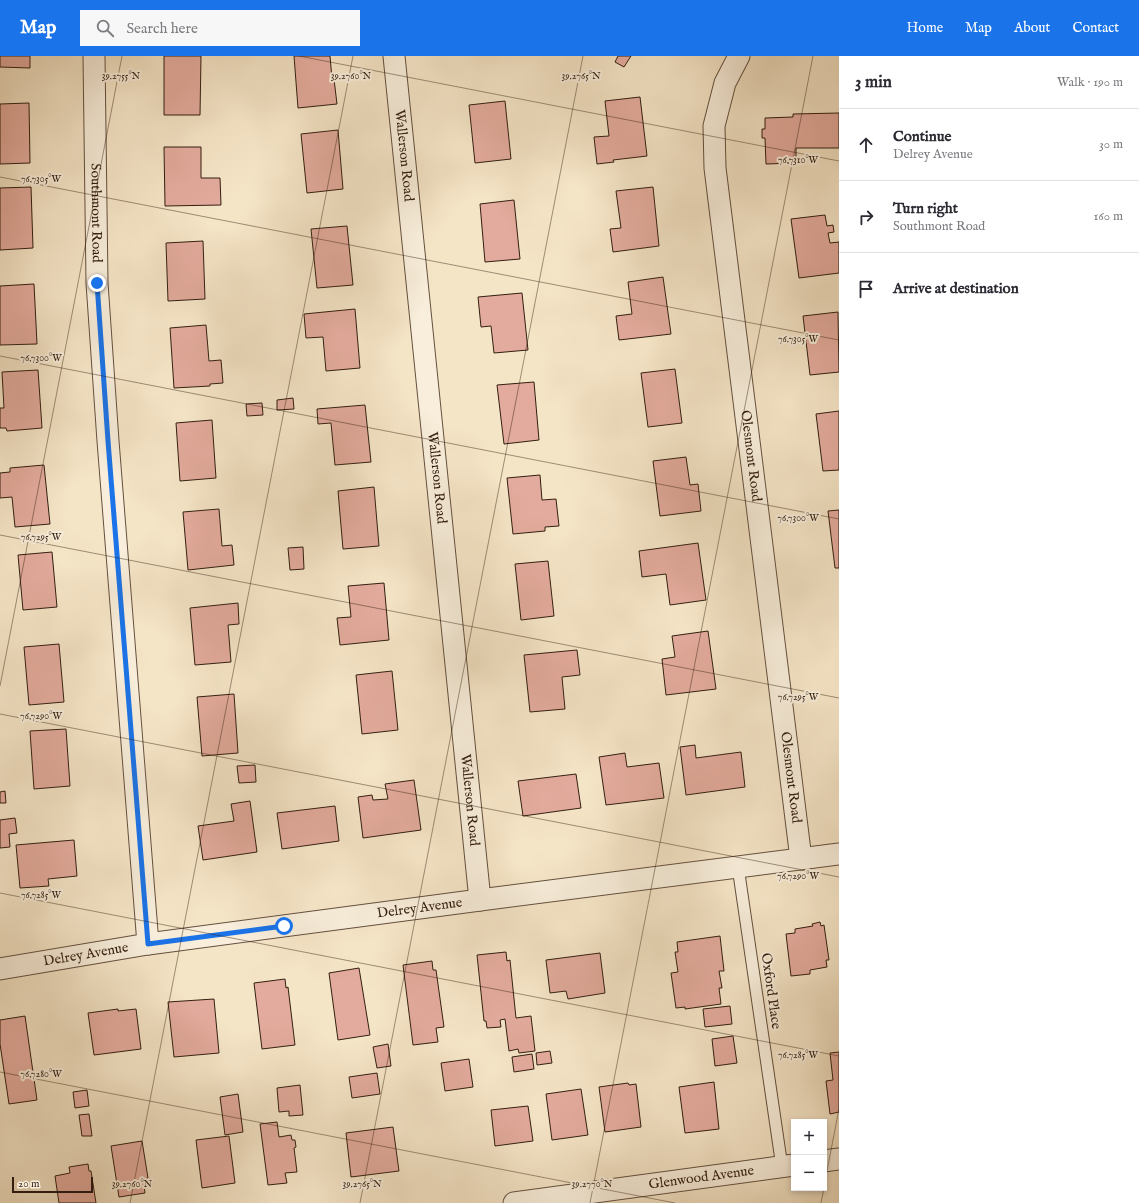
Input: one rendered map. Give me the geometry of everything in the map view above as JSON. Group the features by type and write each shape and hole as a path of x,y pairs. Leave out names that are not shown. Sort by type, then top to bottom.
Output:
{"street":[{"name":"Southmont Road","path":"94,56 97,283 108,449 148,944"},
{"name":"Wallerson Road","path":"394,56 480,900"},
{"name":"Olesmont Road","path":"739,56 725,83 714,126 715,168 800,859"},
{"name":"Delrey Avenue","path":"0,969 148,944 839,854"},
{"path":"827,1161 839,1159"},
{"name":"Glenwood Avenue","path":"514,1203 788,1166"}],"lane":[{"name":"Oxford Place","path":"738,867 788,1166"}],"building":[{"path":"0,56 30,56 30,68 0,67"},
{"path":"164,56 201,56 200,115 164,115"},
{"path":"294,56 330,56 332,79 334,79 337,104 298,108"},
{"path":"618,56 631,56 624,67 615,62"},
{"path":"640,97 647,156 613,160 614,162 597,164 594,137 609,136 605,101"},
{"path":"505,101 511,159 475,163 469,105"},
{"path":"29,103 30,163 0,164 0,104"},
{"path":"839,113 839,148 796,148 796,163 766,164 765,138 762,138 762,129 765,129 765,118 793,117 793,114"},
{"path":"338,130 343,189 307,193 301,134"},
{"path":"164,147 201,147 201,178 220,178 221,205 165,206"},
{"path":"31,187 33,248 0,250 0,188"},
{"path":"653,187 659,246 613,252 610,229 621,228 616,191"},
{"path":"514,200 520,259 485,262 480,204"},
{"path":"825,215 827,226 833,225 834,232 828,233 830,243 839,242 839,273 799,278 791,219"},
{"path":"347,226 353,285 317,288 311,229"},
{"path":"203,241 205,299 168,301 166,243"},
{"path":"663,277 671,334 619,340 616,316 632,314 628,282"},
{"path":"34,284 37,344 0,345 0,286"},
{"path":"522,293 528,350 494,353 491,326 481,327 478,297"},
{"path":"355,309 360,368 326,371 323,337 306,338 304,314"},
{"path":"838,312 839,372 810,375 803,316"},
{"path":"206,325 209,361 221,360 223,383 210,384 210,386 174,388 170,328"},
{"path":"675,369 682,423 648,427 641,373"},
{"path":"38,370 42,428 7,431 6,428 0,428 0,408 4,408 2,372"},
{"path":"534,382 539,440 504,444 497,385"},
{"path":"293,398 294,409 277,410 277,400"},
{"path":"262,403 263,415 247,416 246,404"},
{"path":"365,405 371,462 335,465 331,423 318,424 317,409"},
{"path":"839,411 839,470 823,471 816,414"},
{"path":"212,420 216,478 180,481 176,423"},
{"path":"686,457 690,485 698,484 701,511 660,516 653,461"},
{"path":"44,465 50,524 15,527 12,497 0,498 0,473 10,472 10,468"},
{"path":"540,475 542,500 556,499 559,526 545,527 545,531 513,534 507,478"},
{"path":"374,487 379,546 343,549 338,491"},
{"path":"219,509 222,546 232,545 234,565 188,570 183,512"},
{"path":"839,510 839,568 835,568 828,511"},
{"path":"698,543 706,600 670,605 666,574 642,577 639,551"},
{"path":"303,547 304,569 290,570 288,548"},
{"path":"52,552 57,607 23,610 18,555"},
{"path":"548,561 554,616 521,620 515,564"},
{"path":"384,583 389,640 340,645 337,618 351,617 348,586"},
{"path":"238,603 239,624 228,625 231,662 195,665 190,608"},
{"path":"708,631 716,689 666,695 662,659 675,657 672,636"},
{"path":"59,644 64,702 29,705 24,647"},
{"path":"577,650 580,675 562,677 565,709 530,712 524,655"},
{"path":"392,671 398,730 362,734 356,675"},
{"path":"234,694 238,753 202,756 197,697"},
{"path":"66,729 70,786 34,789 30,731"},
{"path":"695,745 696,758 741,752 745,787 686,795 680,747"},
{"path":"625,753 627,767 659,763 664,798 606,805 599,757"},
{"path":"255,765 256,782 239,783 237,766"},
{"path":"576,774 581,808 523,816 518,781"},
{"path":"414,780 421,830 363,838 358,797 372,795 373,800 388,799 385,784"},
{"path":"5,791 6,803 0,803 0,792"},
{"path":"250,801 257,852 203,860 198,826 234,821 231,804"},
{"path":"335,806 339,841 282,849 277,813"},
{"path":"15,818 17,833 9,834 10,847 0,848 0,820"},
{"path":"74,840 77,876 48,879 49,886 20,888 16,845"},
{"path":"820,922 821,926 824,925 829,960 826,960 827,967 810,970 810,974 791,976 786,934 795,933 795,929 813,926 812,924"},
{"path":"720,936 724,971 719,971 722,988 719,988 721,1004 685,1009 685,1007 676,1008 671,973 678,972 675,952 678,952 677,942"},
{"path":"506,952 507,961 510,960 516,1018 531,1016 535,1051 519,1053 518,1049 509,1051 505,1019 500,1020 501,1027 487,1028 486,1021 484,1021 477,955"},
{"path":"600,953 605,993 568,999 566,991 550,993 546,960"},
{"path":"432,961 433,970 436,970 444,1027 436,1028 438,1042 413,1045 403,965"},
{"path":"359,968 370,1035 338,1040 329,973"},
{"path":"285,979 286,988 288,987 295,1045 262,1049 254,983"},
{"path":"214,999 219,1053 174,1057 168,1002"},
{"path":"730,1006 732,1024 705,1027 703,1009"},
{"path":"118,1009 118,1011 136,1009 141,1049 94,1055 88,1013"},
{"path":"25,1016 37,1100 9,1104 0,1044 0,1020"},
{"path":"733,1036 737,1063 715,1066 712,1039"},
{"path":"388,1044 391,1066 377,1068 373,1047"},
{"path":"550,1051 552,1063 537,1065 536,1053"},
{"path":"839,1052 839,1112 830,1114 826,1081 833,1080 830,1053"},
{"path":"532,1054 534,1069 514,1072 512,1057"},
{"path":"469,1059 473,1087 445,1091 441,1063"},
{"path":"377,1073 380,1094 352,1098 349,1077"},
{"path":"714,1082 719,1129 685,1133 679,1087"},
{"path":"628,1083 629,1085 636,1084 641,1127 605,1132 599,1087"},
{"path":"300,1085 303,1115 289,1116 289,1111 279,1112 277,1088"},
{"path":"581,1089 588,1135 552,1140 546,1094"},
{"path":"87,1090 89,1106 75,1108 73,1092"},
{"path":"238,1094 243,1132 225,1135 220,1097"},
{"path":"528,1106 533,1141 495,1146 491,1110"},
{"path":"89,1114 92,1136 82,1136 79,1115"},
{"path":"277,1122 279,1137 291,1135 292,1140 295,1140 296,1147 294,1148 297,1172 285,1173 287,1183 268,1185 260,1124"},
{"path":"393,1127 399,1171 351,1177 346,1133"},
{"path":"229,1136 235,1183 202,1188 196,1140"},
{"path":"142,1141 148,1178 143,1179 145,1193 119,1197 111,1146"},
{"path":"88,1164 89,1171 91,1171 96,1203 59,1203 55,1176 70,1173 69,1167"}],"route":[{"path":"97,283 148,944 284,926"}]}
